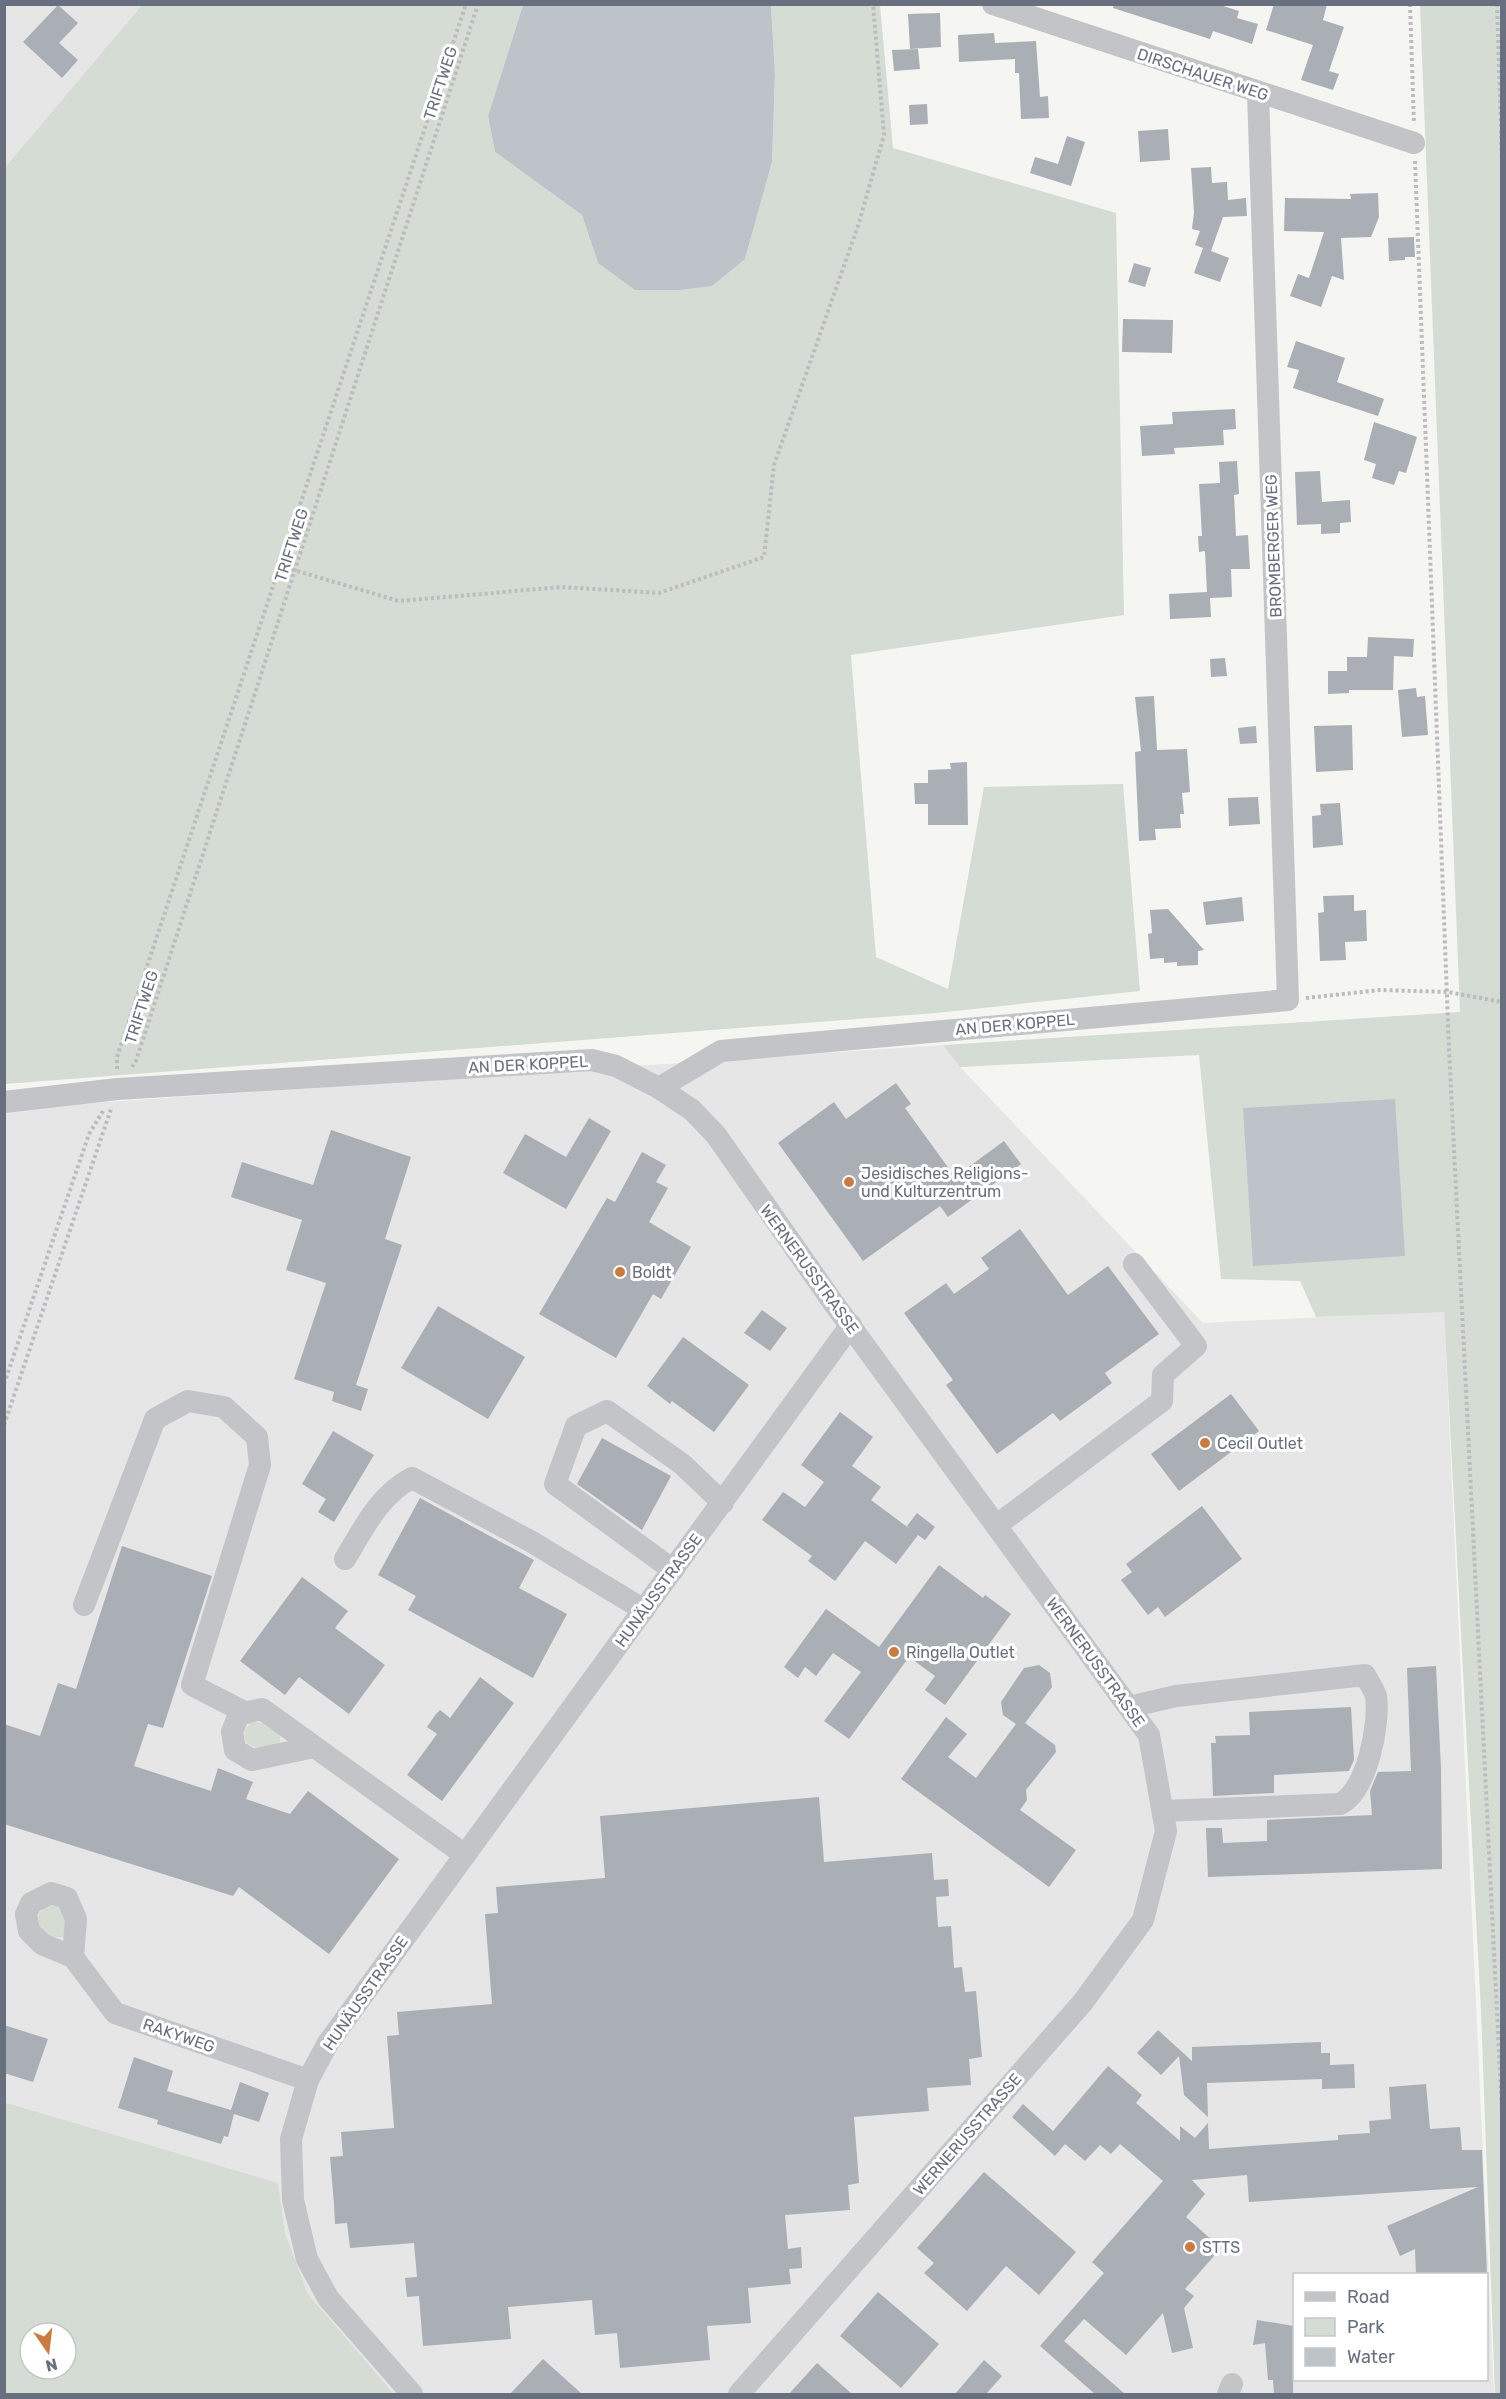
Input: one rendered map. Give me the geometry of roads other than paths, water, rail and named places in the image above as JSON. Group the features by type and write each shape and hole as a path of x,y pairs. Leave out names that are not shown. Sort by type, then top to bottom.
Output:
{"street":[{"name":"DIRSCHAUER WEG","path":"993,4 1414,143"},
{"name":"BROMBERGER WEG","path":"1258,93 1288,1000"},
{"name":"AN DER KOPPEL","path":"4,1102 118,1089 592,1060 616,1066 659,1088 722,1051 1288,1000"},
{"name":"WERNERUSSTRASSE","path":"659,1088 692,1110 716,1135 1149,1735 1166,1831 1143,1920 1083,2002 739,2394"},
{"path":"997,1525 1162,1401 1163,1375 1196,1346 1134,1264"},
{"name":"HUNÄUSSTRASSE","path":"412,2394 328,2298 307,2259 293,2200 291,2139 308,2080 328,2043 851,1325"},
{"path":"84,1605 155,1419 188,1401 224,1407 257,1437 260,1465 192,1685 246,1713"},
{"path":"673,1570 555,1484 576,1426 607,1411 682,1464 723,1503"},
{"path":"345,1559 378,1505 398,1485 412,1478 522,1536 644,1610"},
{"path":"1129,1707 1187,1694 1365,1675 1376,1695 1373,1743 1362,1779 1349,1800 1340,1804 1163,1811"},
{"path":"314,1747 252,1760 235,1750 232,1732 239,1714 262,1709 465,1855"},
{"name":"RAKYWEG","path":"73,1957 116,2013 308,2080"}],"water":[{"path":"523,5 771,5 775,75 772,162 745,259 712,286 679,290 635,290 598,263 582,215 495,152 488,116"},
{"path":"1395,1099 1405,1256 1253,1266 1243,1108"}],"place":[{"name":"Jesidisches Religions- und Kulturzentrum","path":"849,1182"},
{"name":"Boldt","path":"620,1272"},
{"name":"Cecil Outlet","path":"1205,1443"},
{"name":"Ringella Outlet","path":"894,1652"},
{"name":"STTS","path":"1190,2247"}]}
